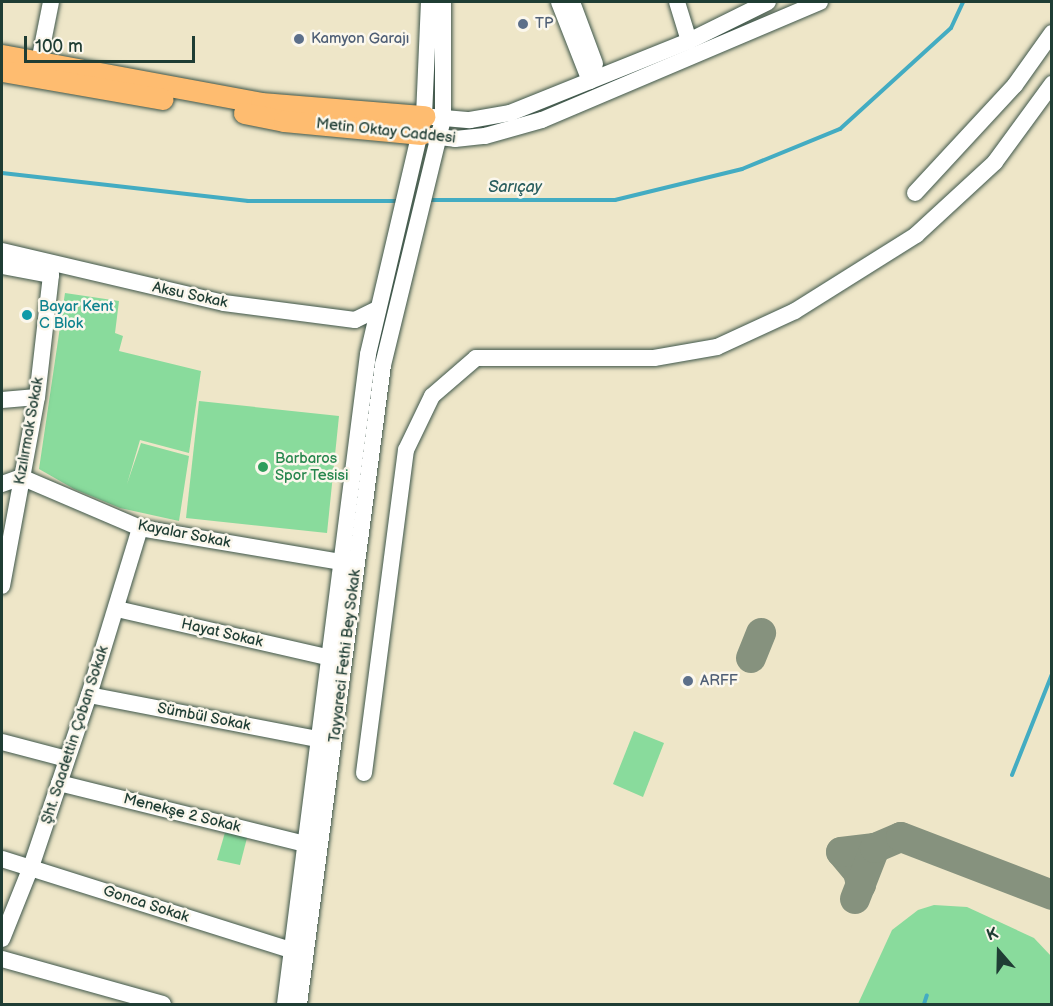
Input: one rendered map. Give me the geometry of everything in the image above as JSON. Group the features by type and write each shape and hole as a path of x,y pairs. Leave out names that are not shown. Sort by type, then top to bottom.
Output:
{"main road":[{"name":"Metin Oktay Caddesi","path":"2,55 431,132"},
{"name":"Metin Oktay Caddesi","path":"2,71 284,121 431,132"}],"street":[{"path":"39,62 51,2"},
{"path":"429,2 431,132"},
{"path":"386,308 431,132 443,2"},
{"path":"559,2 596,80"},
{"path":"572,2 596,80"},
{"path":"677,2 689,40"},
{"name":"Metin Oktay Caddesi","path":"431,132 470,120 510,113 596,80 689,40 768,2"},
{"name":"Metin Oktay Caddesi","path":"431,132 485,136 542,120 820,2"},
{"path":"915,194 1015,85 1052,33"},
{"path":"364,772 406,450 432,396 476,358 654,358 717,347 795,311 916,235 995,162 1052,84"},
{"name":"Aksu Sokak","path":"2,251 224,303 355,320 386,308"},
{"name":"Kızılırmak Sokak","path":"2,266 51,275 37,397 2,586"},
{"name":"Tayyareci Fethi Bey Sokak","path":"299,1005 313,846 318,739 327,657 368,354 386,308"},
{"name":"Tayyareci Fethi Bey Sokak","path":"285,1005 291,950 313,846 363,510 386,308"},
{"path":"2,400 37,397"},
{"path":"2,484 21,477"},
{"name":"Kayalar Sokak","path":"21,477 140,528 340,562"},
{"name":"Şht. Saadettin Çoban Sokak","path":"2,939 31,867 89,695 140,528"},
{"name":"Hayat Sokak","path":"117,609 327,657"},
{"name":"Sümbül Sokak","path":"89,695 318,739"},
{"path":"2,742 67,759"},
{"name":"Menekşe 2 Sokak","path":"59,783 313,846"},
{"name":"Gonca Sokak","path":"2,858 291,950"},
{"path":"2,959 104,997 163,1005"}],"green space":[{"path":"65,293 119,301 115,333 123,336 119,351 201,371 189,453 140,440 127,484 141,443 189,456 179,521 120,508 74,489 39,469"},
{"name":"Barbaros Spor Tesisi","path":"199,401 339,416 327,533 186,518"},
{"path":"634,731 664,743 643,797 613,784"},
{"path":"226,829 248,834 240,865 217,860"},
{"path":"934,905 967,907 1034,938 1051,956 1051,1004 858,1004 892,930 918,910"}],"waterway":[{"name":"Sarıçay","path":"429,200 615,200 742,169 840,129 951,28 963,2"},
{"name":"Sarıçay","path":"2,173 248,201 400,201"},
{"path":"1012,775 1052,674"},
{"path":"924,1004 927,995"}],"taxiway":[{"path":"751,658 761,633"},
{"path":"855,899 875,848 901,837 1052,895"},
{"path":"861,885 858,872 841,852 875,848"}],"place":[{"name":"TP","path":"523,24"},
{"name":"Kamyon Garajı","path":"299,39"},
{"name":"Bayar Kent C Blok","path":"27,315"},
{"name":"Barbaros Spor Tesisi","path":"263,467"},
{"name":"ARFF","path":"688,681"}]}
